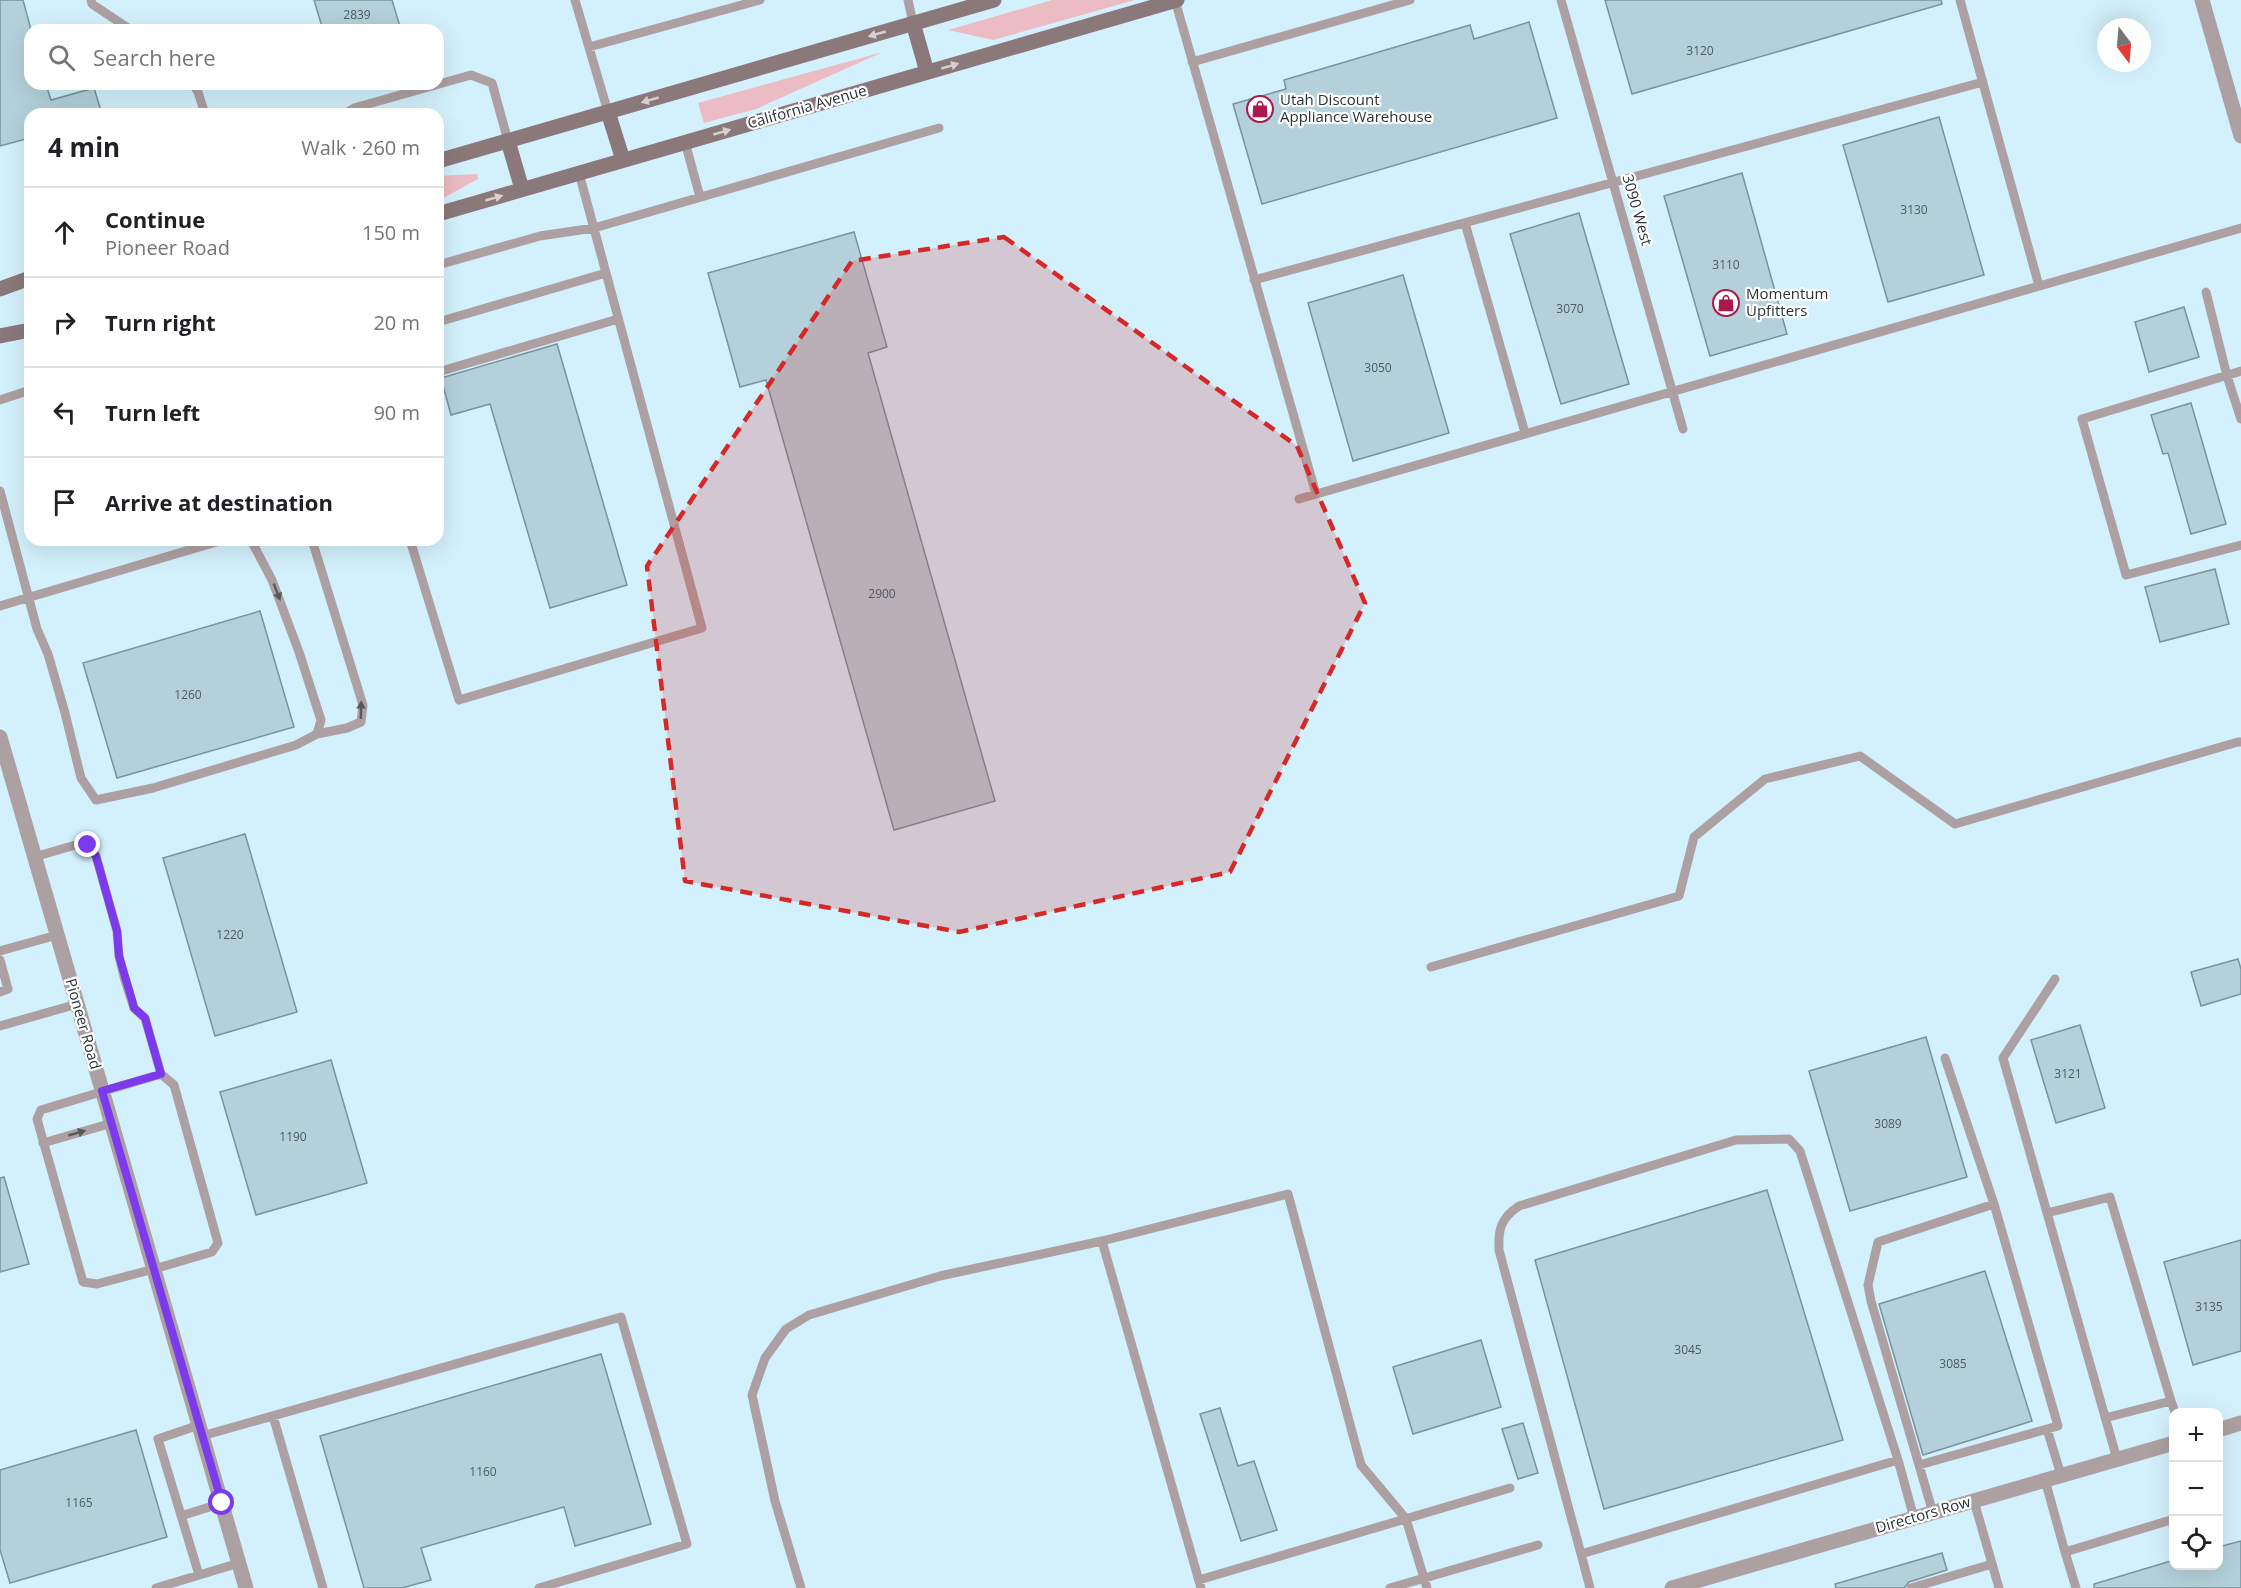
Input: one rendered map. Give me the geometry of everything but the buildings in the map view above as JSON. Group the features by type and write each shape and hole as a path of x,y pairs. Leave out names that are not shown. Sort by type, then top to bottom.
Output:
{"main road":[{"path":"444,159 994,0"},
{"name":"California Avenue","path":"444,212 1176,0"},
{"path":"913,23 927,72"},
{"path":"608,112 623,160"},
{"path":"508,141 522,189"},
{"path":"0,289 24,280"},
{"path":"0,336 24,331"}],"street":[{"path":"2202,0 2241,136"},
{"name":"Pioneer Road","path":"0,737 246,1588"},
{"path":"2223,1428 2241,1423"},
{"name":"Directors Row","path":"1672,1588 1717,1582 1914,1518 2169,1444"}],"lane":[{"path":"91,0 92,4 122,24"},
{"path":"575,0 608,112"},
{"path":"589,47 760,0"},
{"path":"908,0 913,23"},
{"path":"1176,0 1316,494"},
{"path":"1192,62 1410,0"},
{"name":"3090 West","path":"1561,0 1683,429"},
{"path":"1960,0 2039,286"},
{"path":"444,83 471,75 492,83 508,141"},
{"path":"1254,280 1983,82"},
{"path":"197,90 203,108"},
{"path":"354,108 418,90"},
{"path":"444,263 540,236 594,228 939,128"},
{"path":"685,142 700,197"},
{"path":"412,546 459,700 702,628 579,173"},
{"path":"1465,223 1525,433"},
{"path":"1299,499 2241,228"},
{"path":"444,320 606,273"},
{"path":"2205,292 2241,419"},
{"path":"444,370 618,319"},
{"path":"2241,371 2082,419 2126,575 2241,545"},
{"path":"0,400 24,392"},
{"path":"0,491 37,629 48,654 65,712 81,778 96,800 153,788 296,745 317,734 347,728 361,722 363,705 314,546"},
{"path":"0,606 203,546"},
{"path":"254,546 272,580 299,652 321,720 317,734"},
{"path":"1431,967 1678,896 1694,837 1765,779 1860,756 1955,824 2241,742"},
{"path":"34,857 79,844 88,845 96,856 117,931 124,977 134,1008 145,1018 161,1074 174,1084 218,1243 212,1252 154,1269 97,1284 83,1282 37,1119 41,1110 161,1074"},
{"path":"0,951 57,935"},
{"path":"0,960 8,989 0,992"},
{"path":"2055,979 2003,1058 2117,1459"},
{"path":"0,1026 77,1004"},
{"path":"1919,1465 2058,1426 1994,1204 1945,1058"},
{"path":"44,1143 111,1123"},
{"path":"1590,1588 1499,1250 1498,1234 1501,1223 1510,1212 1519,1206 1736,1140 1789,1139 1800,1151 1898,1460 1914,1518"},
{"path":"801,1588 775,1501 752,1395 765,1358 786,1329 809,1315 940,1276 1102,1240 1288,1194 1361,1465 1406,1519 1426,1588"},
{"path":"2047,1213 2110,1197 2173,1408"},
{"path":"1933,1513 1868,1285 1878,1242 1994,1204"},
{"path":"1102,1240 1200,1584 1510,1488"},
{"path":"199,1575 158,1439 273,1416 621,1317 687,1544 539,1588"},
{"path":"2105,1418 2170,1401"},
{"path":"273,1416 323,1588"},
{"path":"2047,1429 2061,1475"},
{"path":"1581,1554 1898,1460"},
{"path":"2045,1480 2076,1588"},
{"path":"1974,1501 1999,1588"},
{"path":"181,1516 222,1503"},
{"path":"2065,1552 2169,1521"},
{"path":"1390,1588 1538,1545"},
{"path":"156,1588 239,1563"},
{"path":"1911,1588 1992,1564"}],"highlighted area":[{"path":"1004,237 1297,446 1365,603 1230,872 959,932 685,881 647,566 852,261"}],"shaded area":[{"path":"0,0 2241,0 2241,1588 0,1588"},
{"path":"1052,0 1135,0 993,40 948,30"},
{"path":"883,52 756,109 704,123 698,103"},
{"path":"477,174 478,179 444,198 444,176"}],"place":[{"name":"Utah Discount Appliance Warehouse","path":"1260,109"},
{"name":"Momentum Upfitters","path":"1726,303"}],"route":[{"path":"88,845 96,856 117,931 119,956 134,1008 145,1018 161,1074 102,1091 222,1503"}]}
